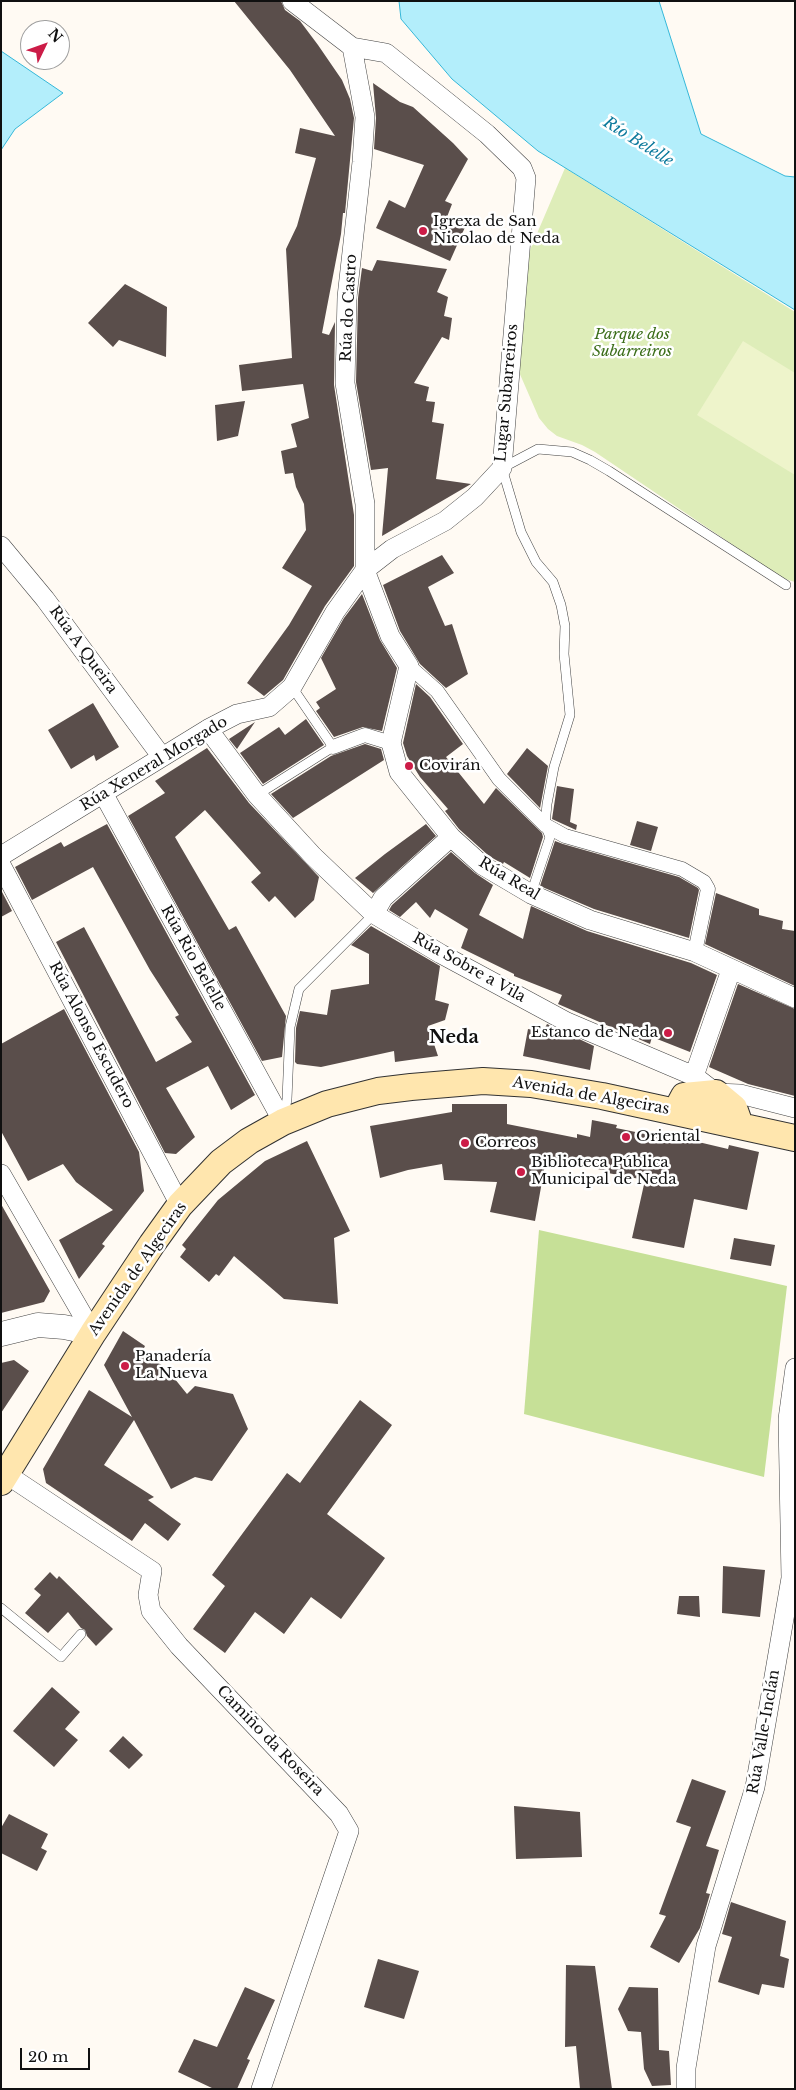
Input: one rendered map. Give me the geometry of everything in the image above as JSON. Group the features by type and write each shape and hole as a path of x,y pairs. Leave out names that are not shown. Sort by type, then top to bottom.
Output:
{"main road":[{"name":"Avenida de Algeciras","path":"4,1478 93,1333 180,1205 221,1162 249,1141 283,1122 327,1104 378,1091 411,1086 483,1081 531,1084 676,1111 795,1138"},
{"path":"709,1118 716,1093"},
{"path":"676,1111 684,1096 716,1093 734,1108 740,1125"}],"street":[{"path":"292,1 352,47"},
{"name":"Lugar Subarreiros","path":"352,47 386,53 487,134 522,168 526,178 502,468 475,497 444,521 392,549 365,570"},
{"name":"Rúa do Castro","path":"352,47 365,117 347,297 345,382 365,504 365,570"},
{"name":"Rúa A Queira","path":"1,546 45,599 162,757"},
{"path":"365,570 390,636 409,666 437,691 499,779 545,825 565,836 682,869 704,882 708,889 695,952"},
{"name":"Rúa Xeneral Morgado","path":"1,856 208,729 237,714 269,707 292,687 335,612 365,570"},
{"name":"Rúa Real","path":"409,666 391,743 399,772 451,837 482,866 531,894 590,920 695,952 795,998"},
{"name":"Rúa Sobre a Vila","path":"208,729 257,795 313,856 374,914 441,954 567,1022 694,1076 716,1093"},
{"path":"333,747 365,735 391,743"},
{"name":"Rúa Rio Belelle","path":"103,793 283,1122"},
{"path":"374,914 383,898 451,837"},
{"name":"Rúa Alonso Escudero","path":"1,865 180,1205"},
{"path":"694,1076 731,970"},
{"path":"716,1093 740,1094 795,1108"},
{"path":"1,1174 93,1333"},
{"path":"1,1334 38,1325 64,1327 93,1333"},
{"name":"Rúa Valle-Inclán","path":"686,2089 686,2068 706,1946 755,1787 791,1578 788,1419 795,1368"},
{"name":"Camiño da Roseira","path":"4,1478 152,1571 148,1595 151,1611 179,1646 339,1814 349,1831 261,2089"}],"lane":[{"path":"531,894 550,837 545,825 554,767 570,715 564,654 565,626 554,582 536,562 521,532 502,468 538,450 572,452 609,471 786,585"},
{"path":"257,795 333,747 292,687"},
{"path":"283,1122 287,1098 290,1028 299,989 374,914"},
{"path":"1,1608 61,1658 81,1634"}],"green space":[{"name":"Parque dos Subarreiros","path":"565,168 795,312 795,582 782,578 595,452 557,436 539,418 519,372 523,279 530,250"},
{"path":"743,341 795,373 795,475 697,415"},
{"path":"539,1230 787,1286 764,1477 524,1414"}],"water":[{"name":"Río Belelle","path":"399,1 659,1 701,134 785,176 795,177 795,310 538,151 452,79 401,19"},
{"path":"1,51 20,64 20,70 29,70 63,93 15,129 1,150"}],"building":[{"path":"234,1 281,1 285,10 300,21 342,80 350,99 354,118 345,213 343,213 341,234 322,333 329,335 335,322 334,385 354,515 354,566 325,606 283,680 264,696 247,683 289,625 312,586 282,568 306,530 304,504 296,487 293,473 285,474 281,451 297,447 291,424 309,418 303,384 242,391 239,365 292,358 286,249 297,226 316,158 295,153 300,128 335,136 290,70"},
{"path":"373,83 400,102 413,107 468,159 445,201 452,204 447,217 466,225 450,261 376,228 389,200 405,208 424,165 374,149 376,118"},
{"path":"377,260 447,269 437,292 448,297 444,316 452,318 449,340 442,337 414,383 429,387 426,401 435,402 432,422 444,424 436,479 471,484 382,536 388,468 371,470 356,382 358,298 362,268 372,271"},
{"path":"125,284 167,307 166,357 119,340 113,347 88,323"},
{"path":"245,401 238,436 217,441 215,405"},
{"path":"442,555 454,573 428,587 445,626 452,624 468,674 446,688 420,664 400,631 383,585"},
{"path":"362,594 380,640 397,668 382,731 363,727 334,737 316,711 320,708 316,702 336,689 321,658 344,618"},
{"path":"416,684 430,697 463,744 446,757 484,804 496,788 542,833 543,837 530,878 504,862 503,864 489,856 459,829 445,811 448,809 420,777 407,756 403,743"},
{"path":"93,703 119,747 96,761 94,755 71,769 48,730"},
{"path":"306,719 324,745 263,784 240,753 279,727 285,735"},
{"path":"255,722 237,749 229,739"},
{"path":"365,744 381,749 384,760 293,818 271,794 331,756"},
{"path":"207,748 249,803 319,877 314,900 295,918 275,896 269,902 251,882 261,873 205,810 175,837 229,930 236,926 286,1016 282,1057 262,1061 128,816 165,793 155,781"},
{"path":"527,748 548,766 540,808 507,774"},
{"path":"557,786 574,789 570,822 577,825 576,830 552,819"},
{"path":"637,821 658,827 651,851 630,845"},
{"path":"107,824 255,1095 231,1110 208,1066 166,1088 195,1137 176,1154 165,1153 56,942 84,927 156,1062 192,1042 175,1017 179,1015 150,970 93,867 32,900 15,867 61,842 64,847"},
{"path":"426,824 436,836 373,893 355,878 385,854"},
{"path":"555,841 679,877 698,888 689,938 594,909 540,886"},
{"path":"451,852 475,873 493,885 479,915 523,939 531,906 587,931 691,963 717,975 690,1052 652,1037 650,1044 558,1004 562,995 514,976 514,974 461,948 468,929 435,909 430,918 416,902 400,917 389,910 392,905"},
{"path":"1,890 12,911 1,917"},
{"path":"716,893 759,909 759,915 783,921 782,929 795,931 795,986 705,944"},
{"path":"371,926 440,966 435,1000 449,1004 445,1020 428,1026 438,1056 395,1062 394,1051 321,1067 297,1064 295,1062 296,1028 300,1011 327,1015 331,990 369,984 369,954 351,945"},
{"path":"738,984 795,1009 795,1096 748,1084 709,1067"},
{"path":"64,1009 139,1152 144,1191 102,1244 105,1246 79,1279 59,1240 113,1210 76,1182 63,1164 28,1181 1,1131 1,1044"},
{"path":"547,1024 594,1046 590,1070 523,1056 528,1029 543,1032"},
{"path":"452,1104 507,1104 507,1124 577,1138 577,1134 590,1137 592,1120 617,1125 616,1128 655,1136 656,1132 728,1149 729,1145 759,1152 747,1210 694,1199 684,1248 632,1238 645,1180 608,1173 608,1171 546,1159 535,1221 490,1212 497,1182 444,1180 442,1164 408,1170 380,1178 370,1126 452,1112"},
{"path":"307,1141 350,1231 334,1238 338,1304 284,1299 234,1256 219,1276 216,1274 209,1282 180,1257 186,1249 182,1245 218,1200 265,1161"},
{"path":"1,1204 50,1291 44,1302 1,1313"},
{"path":"734,1238 775,1245 771,1266 730,1259"},
{"path":"123,1331 145,1346 142,1352 166,1368 187,1394 195,1386 233,1394 248,1429 212,1481 195,1477 171,1489 134,1420 104,1465 154,1497 148,1500 181,1524 168,1541 145,1523 132,1541 46,1483 43,1469 89,1390 132,1417 104,1365"},
{"path":"14,1360 29,1371 1,1413 1,1363"},
{"path":"360,1400 392,1425 327,1514 385,1558 341,1619 311,1597 284,1634 255,1612 225,1653 193,1629 225,1586 212,1575 287,1473 300,1483"},
{"path":"723,1566 765,1570 760,1617 722,1613"},
{"path":"50,1572 57,1579 59,1576 113,1629 96,1646 87,1636 85,1630 81,1628 68,1612 48,1633 25,1613 41,1595 34,1589"},
{"path":"679,1596 699,1596 700,1617 677,1614"},
{"path":"52,1687 80,1712 65,1729 78,1740 54,1767 13,1731"},
{"path":"123,1736 143,1755 129,1769 109,1751"},
{"path":"692,1779 726,1791 706,1846 719,1850 706,1893 710,1894 700,1928 679,1963 650,1947 666,1916 659,1914 691,1827 676,1822"},
{"path":"514,1806 580,1812 582,1857 516,1859"},
{"path":"9,1814 48,1834 41,1848 47,1851 37,1871 1,1853 1,1828"},
{"path":"731,1902 786,1921 780,1956 789,1959 784,1988 762,1984 759,1995 718,1982 732,1937 722,1934"},
{"path":"378,1959 419,1971 404,2019 364,2007"},
{"path":"566,1965 595,1966 612,2089 580,2089 576,2046 565,2047"},
{"path":"245,1987 275,2000 247,2059 250,2060 237,2089 214,2089 178,2072 194,2039 217,2047"},
{"path":"629,1987 658,1988 659,2050 669,2051 671,2085 652,2086 644,2069 641,2032 628,2031 618,2009"}],"place":[{"name":"Igrexa de San Nicolao de Neda","path":"423,231"},
{"name":"Covirán","path":"409,766"},
{"name":"Estanco de Neda","path":"668,1033"},
{"name":"Oriental","path":"626,1137"},
{"name":"Correos","path":"465,1143"},
{"name":"Biblioteca Pública Municipal de Neda","path":"521,1172"},
{"name":"Panadería La Nueva","path":"125,1366"}],"district":[{"name":"Neda","path":"454,1038"}]}
